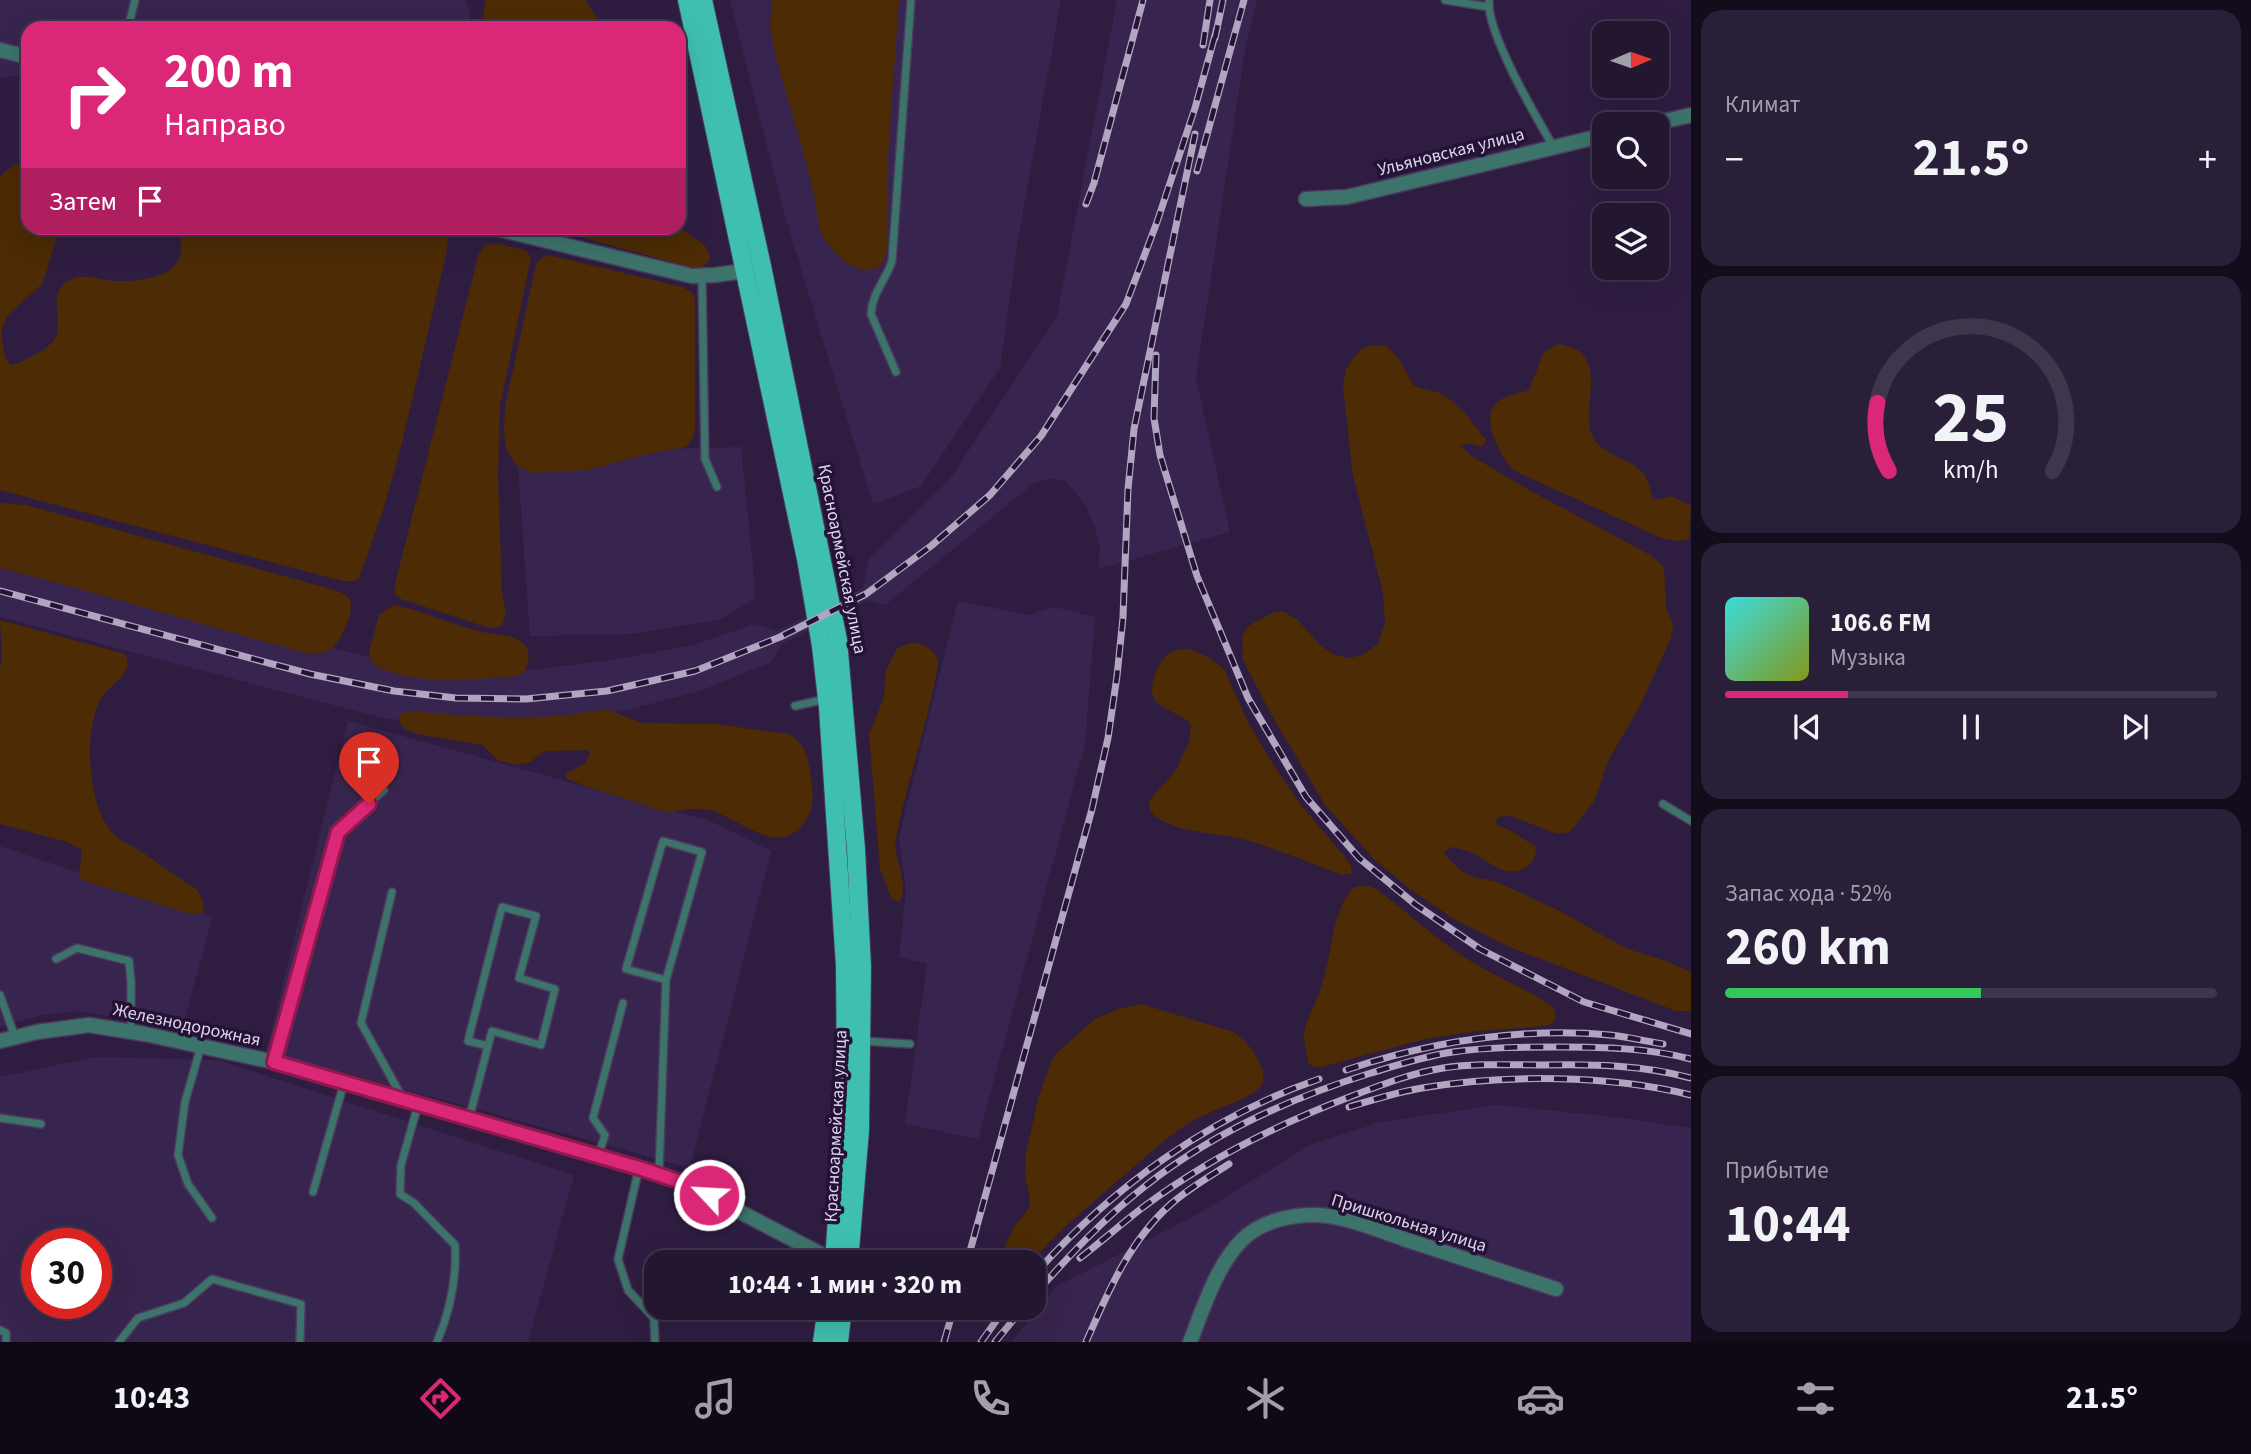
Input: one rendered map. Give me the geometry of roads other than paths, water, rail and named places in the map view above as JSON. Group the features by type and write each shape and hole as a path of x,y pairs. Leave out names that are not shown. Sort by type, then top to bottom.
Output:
{"main road":[{"name":"Красноармейская улица","path":"687,0 806,559 821,646 842,914 846,1041 838,1250"},
{"name":"Красноармейская улица","path":"703,0 762,266 836,623 856,849 862,967 860,1130 840,1250"},
{"path":"822,1342 825,1320"},
{"path":"839,1342 842,1320"}],"street":[{"path":"0,50 21,55"},
{"path":"1669,120 1691,115"},
{"name":"Ульяновская улица","path":"1307,199 1347,197 1592,138"},
{"path":"523,235 680,273 702,276 745,271"},
{"name":"Железнодорожная","path":"0,1041 37,1032 89,1025 131,1031 274,1062 659,1174 684,1183 816,1250"},
{"name":"Пришкольная улица","path":"1191,1342 1205,1301 1229,1256 1244,1238 1274,1221 1296,1216 1316,1215 1365,1226 1556,1289"}],"lane":[{"path":"130,21 135,0"},
{"path":"896,372 871,314 879,286 888,276 892,261 911,0"},
{"path":"1445,0 1489,4 1496,33 1553,146"},
{"path":"702,276 705,459 717,487"},
{"path":"795,706 826,699"},
{"path":"274,1062 338,832 384,790"},
{"path":"1663,804 1691,821"},
{"path":"659,1174 666,980 702,852 663,841 626,969 666,980"},
{"path":"392,892 361,1023 411,1103 401,1165 400,1194 414,1203 456,1245 457,1269 446,1318 437,1342"},
{"path":"469,1120 492,1031 541,1045 555,989 519,978 536,916 502,907 468,1041 488,1046"},
{"path":"56,959 77,948 129,961 131,1031"},
{"path":"0,995 15,1037"},
{"path":"598,1156 605,1135 593,1118 622,1003"},
{"path":"862,1041 909,1044"},
{"path":"201,1046 185,1102 178,1155 188,1184 212,1218"},
{"path":"313,1192 344,1083"},
{"path":"0,1118 41,1124"},
{"path":"639,1168 618,1259 628,1290 654,1318 655,1342"},
{"path":"119,1342 138,1318 184,1303 212,1279 300,1304 300,1342"},
{"path":"0,1330 6,1333 6,1342"}],"railway":[{"path":"1086,204 1143,0"},
{"path":"1203,45 1210,0"},
{"path":"1215,38 1223,0"},
{"path":"1197,171 1244,0"},
{"path":"0,591 310,674 394,691 456,698 526,699 607,691 695,671 780,637 866,594 931,546 990,495 1041,436 1126,304 1195,108 1217,28"},
{"path":"970,1250 1092,809 1108,738 1123,617 1128,489 1134,429 1195,134"},
{"path":"1156,355 1154,418 1160,455 1197,576 1248,698 1306,797 1359,858 1416,905 1480,949 1584,1002 1691,1034"},
{"path":"1346,1070 1410,1052 1510,1035 1577,1033 1663,1044"},
{"path":"1046,1282 1129,1199 1196,1150 1281,1106 1341,1083 1422,1058 1479,1049 1609,1048 1658,1052 1691,1059"},
{"path":"1080,1258 1142,1208 1217,1159 1297,1119 1408,1076 1468,1065 1581,1065 1636,1068 1691,1078"},
{"path":"1046,1262 1096,1213 1164,1159 1239,1113 1319,1079"},
{"path":"1349,1107 1422,1088 1488,1080 1592,1080 1660,1088 1691,1095"},
{"path":"1086,1342 1121,1268 1143,1234 1178,1198 1229,1164"},
{"path":"944,1342 950,1320"},
{"path":"981,1342 997,1320"},
{"path":"995,1342 1013,1320"}]}
